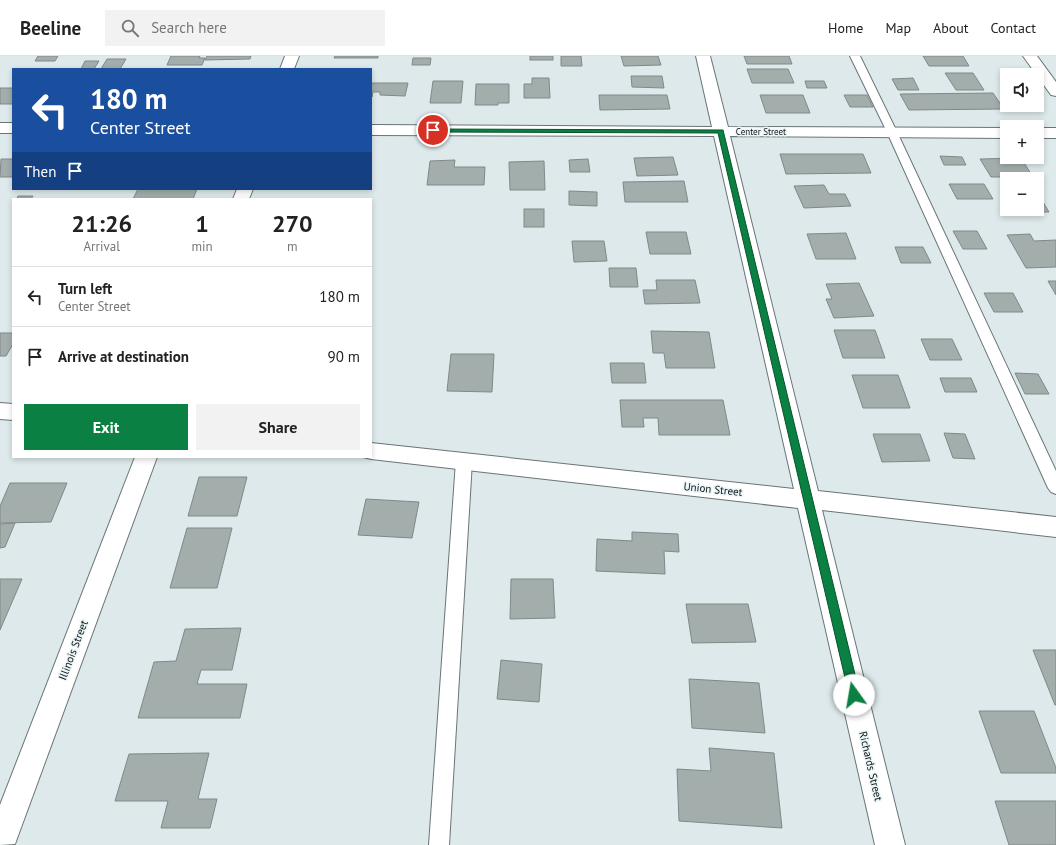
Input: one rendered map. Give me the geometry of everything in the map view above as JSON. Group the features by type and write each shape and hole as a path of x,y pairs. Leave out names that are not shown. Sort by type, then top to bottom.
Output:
{"street":[{"path":"287,68 292,56"},
{"name":"Richards Street","path":"703,56 890,845"},
{"path":"1030,56 1056,92"},
{"path":"0,128 12,128"},
{"name":"Center Street","path":"372,130 1000,133"},
{"path":"1044,133 1056,133"},
{"path":"0,411 12,412"},
{"name":"Union Street","path":"372,451 1056,526"},
{"name":"Illinois Street","path":"0,844 146,458"}],"lane":[{"path":"855,56 892,132 1056,488"},
{"path":"439,845 464,461"}],"building":[{"path":"38,56 58,56 55,61 35,61"},
{"path":"171,56 200,56 199,58 205,58 202,65 167,65"},
{"path":"207,56 251,56 250,59 205,60"},
{"path":"335,56 378,56 378,58 334,58"},
{"path":"530,56 553,56 553,60 530,60"},
{"path":"561,56 581,56 582,66 561,66"},
{"path":"621,56 658,56 661,65 624,66"},
{"path":"744,56 789,56 792,64 747,64"},
{"path":"923,56 963,56 969,66 929,66"},
{"path":"413,58 431,58 430,65 412,65"},
{"path":"107,59 126,59 121,68 102,68"},
{"path":"85,61 99,61 95,68 82,68"},
{"path":"747,69 788,69 794,83 752,83"},
{"path":"945,73 973,73 984,90 956,90"},
{"path":"631,76 662,76 664,88 632,87"},
{"path":"532,78 549,78 550,98 524,98 524,84 532,84"},
{"path":"913,78 919,90 898,90 892,79"},
{"path":"433,81 463,81 461,103 430,103"},
{"path":"805,81 824,81 827,88 807,88"},
{"path":"372,83 408,83 405,96 380,95 380,92 373,92 372,97"},
{"path":"476,84 509,84 509,103 498,103 498,105 475,105"},
{"path":"0,88 12,88 12,104 0,104"},
{"path":"993,93 1000,103 1000,109 909,110 900,94"},
{"path":"599,95 667,95 670,109 600,110"},
{"path":"760,95 803,95 810,113 766,113"},
{"path":"844,95 867,95 873,107 850,107"},
{"path":"780,154 863,154 871,173 786,174"},
{"path":"940,156 962,157 966,165 944,165"},
{"path":"673,157 678,175 637,176 634,158"},
{"path":"1,159 12,159 12,177 0,177"},
{"path":"588,159 590,172 570,172 569,160"},
{"path":"980,159 1000,159 1000,164 1025,164 1030,172 1000,172 1000,177 991,177"},
{"path":"455,160 454,167 485,167 484,185 427,185 430,161"},
{"path":"544,161 545,190 510,190 509,162"},
{"path":"684,181 688,202 625,202 623,182"},
{"path":"949,184 984,184 993,199 957,199"},
{"path":"824,185 829,194 845,194 851,206 804,208 794,186"},
{"path":"138,190 197,190 193,198 134,198"},
{"path":"569,191 597,192 597,206 569,205"},
{"path":"18,196 33,196 32,198 17,198"},
{"path":"1044,204 1049,212 1044,212"},
{"path":"524,209 544,209 544,227 524,227"},
{"path":"953,231 977,231 987,249 963,249"},
{"path":"646,232 686,232 691,254 650,254"},
{"path":"846,233 856,259 816,259 807,234"},
{"path":"1030,234 1034,241 1056,240 1056,267 1026,268 1007,235"},
{"path":"572,241 604,241 607,261 574,262"},
{"path":"895,247 923,247 931,263 901,263"},
{"path":"609,268 636,268 638,287 610,287"},
{"path":"656,280 695,280 700,303 645,304 643,290 657,290"},
{"path":"1048,281 1056,281 1056,295"},
{"path":"859,283 874,316 834,318 826,299 832,299 826,284"},
{"path":"984,293 1013,293 1023,312 994,312"},
{"path":"834,330 875,330 885,358 843,358"},
{"path":"651,331 709,332 715,368 666,368 664,353 653,353"},
{"path":"0,333 12,333 12,346 6,356 0,356"},
{"path":"921,339 952,339 962,360 930,360"},
{"path":"451,354 494,354 492,392 447,391"},
{"path":"610,363 644,363 646,383 612,383"},
{"path":"1015,373 1038,374 1049,394 1025,394"},
{"path":"852,375 898,375 910,408 863,408"},
{"path":"940,378 971,378 977,392 945,392"},
{"path":"620,400 723,400 730,435 659,435 658,418 643,418 644,427 622,427"},
{"path":"944,433 965,434 975,459 953,458"},
{"path":"873,434 920,434 930,461 882,462"},
{"path":"199,477 247,477 237,516 188,516"},
{"path":"10,483 67,483 51,522 0,523 0,506"},
{"path":"366,499 419,502 412,538 358,535"},
{"path":"15,523 5,547 0,548 0,524"},
{"path":"187,528 232,528 217,588 170,588"},
{"path":"632,532 678,534 679,552 664,551 665,574 596,571 597,539 632,541"},
{"path":"0,579 22,579 0,630"},
{"path":"511,579 553,579 555,618 510,619"},
{"path":"686,604 748,604 756,642 692,643"},
{"path":"241,628 232,670 201,670 197,684 247,684 240,718 138,718 154,662 176,661 185,629"},
{"path":"1033,650 1056,650 1056,705 1055,705"},
{"path":"501,660 542,664 539,702 497,699"},
{"path":"689,679 759,683 765,733 692,728"},
{"path":"979,711 1034,711 1056,768 1056,773 1001,773"},
{"path":"709,748 774,753 782,828 679,821 677,769 711,771"},
{"path":"209,753 198,799 217,799 210,828 161,828 168,801 115,801 129,754"},
{"path":"995,801 1056,801 1056,845 1009,845"}],"route":[{"path":"433,130 721,131 854,695"}]}
